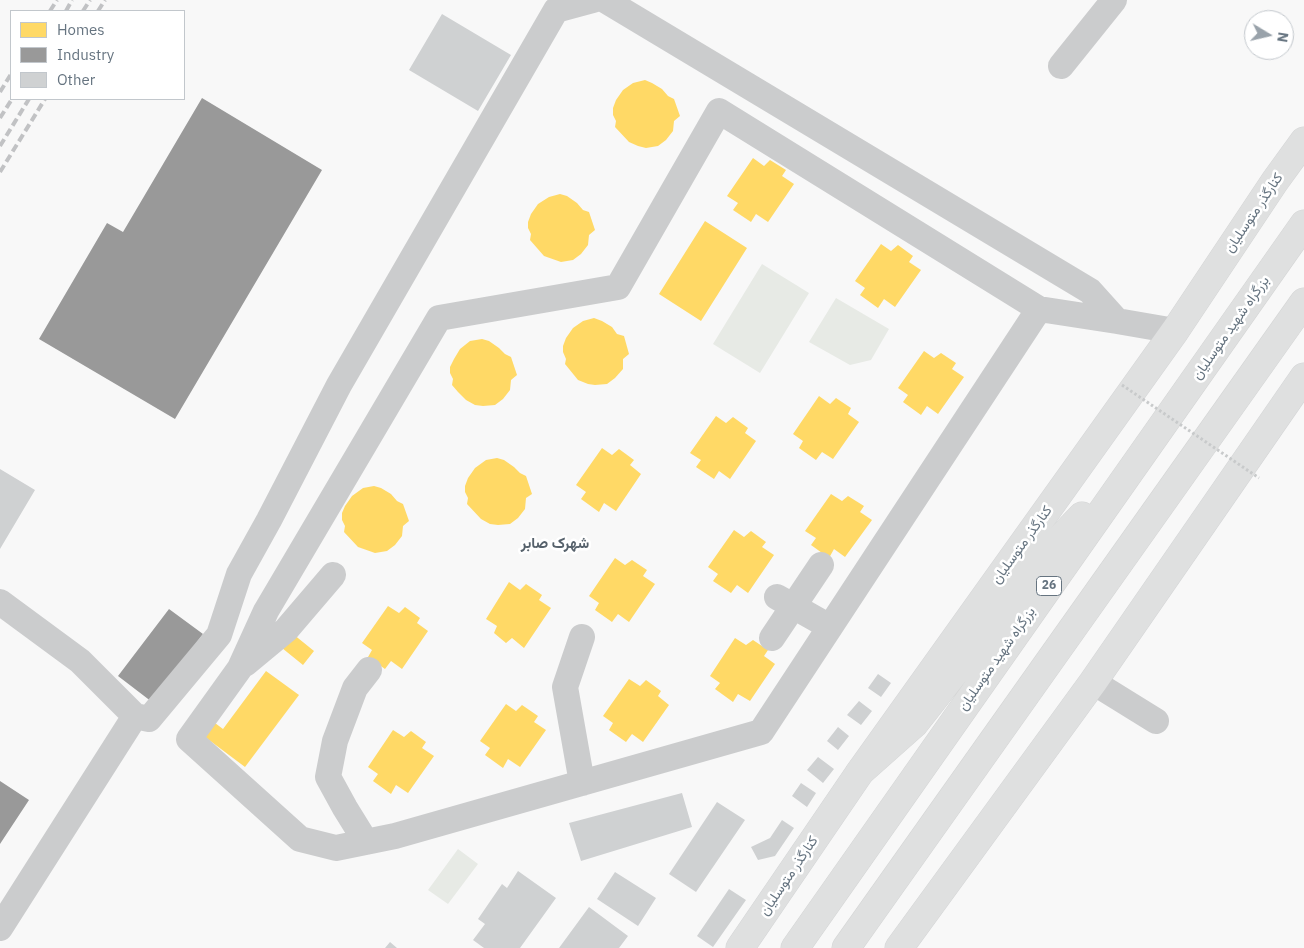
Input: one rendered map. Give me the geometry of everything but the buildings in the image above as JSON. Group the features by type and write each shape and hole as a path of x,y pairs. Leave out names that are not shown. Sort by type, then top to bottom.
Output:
{"main road":[{"name":"کنارگذر متوسلیان","path":"740,948 860,772 1175,331 1304,141"},
{"name":"بزرگراه شهید متوسلیان","path":"795,948 1304,224"},
{"path":"846,948 1304,302"},
{"path":"899,948 1093,682 1304,377"},
{"path":"860,772 914,724 1055,544 1145,450"}],"street":[{"path":"0,602 80,661 135,716 149,719 219,635 239,574 270,520 339,385 551,18 556,10 593,0"},
{"path":"605,0 1090,291 1116,321"},
{"path":"1060,66 1114,0"},
{"path":"1039,309 761,732 395,836 336,848 300,839 189,739 240,668 266,611 439,318 618,287 720,111 1039,309 1175,331"},
{"path":"772,638 785,602 821,565"},
{"path":"240,668 286,630 333,575"},
{"path":"785,602 830,627"},
{"path":"582,638 565,687 582,782"},
{"path":"366,842 328,777 335,740 355,688 369,670"},
{"path":"1093,682 1156,721"},
{"path":"0,928 135,716"}],"path":[{"path":"1122,385 1259,478"}],"shaded area":[{"path":"762,264 809,293 760,373 713,344"},
{"path":"836,298 889,329 871,360 850,365 809,342"},
{"path":"458,849 478,864 448,904 428,890"}],"railway":[{"path":"51,10 57,0"},
{"path":"67,10 72,0"},
{"path":"84,10 90,0"},
{"path":"99,10 105,0"},
{"path":"0,92 10,76"},
{"path":"0,118 11,100"},
{"path":"0,146 28,100"},
{"path":"0,172 44,100"}],"district":[{"name":"شهرک صابر","path":"555,544"}]}
